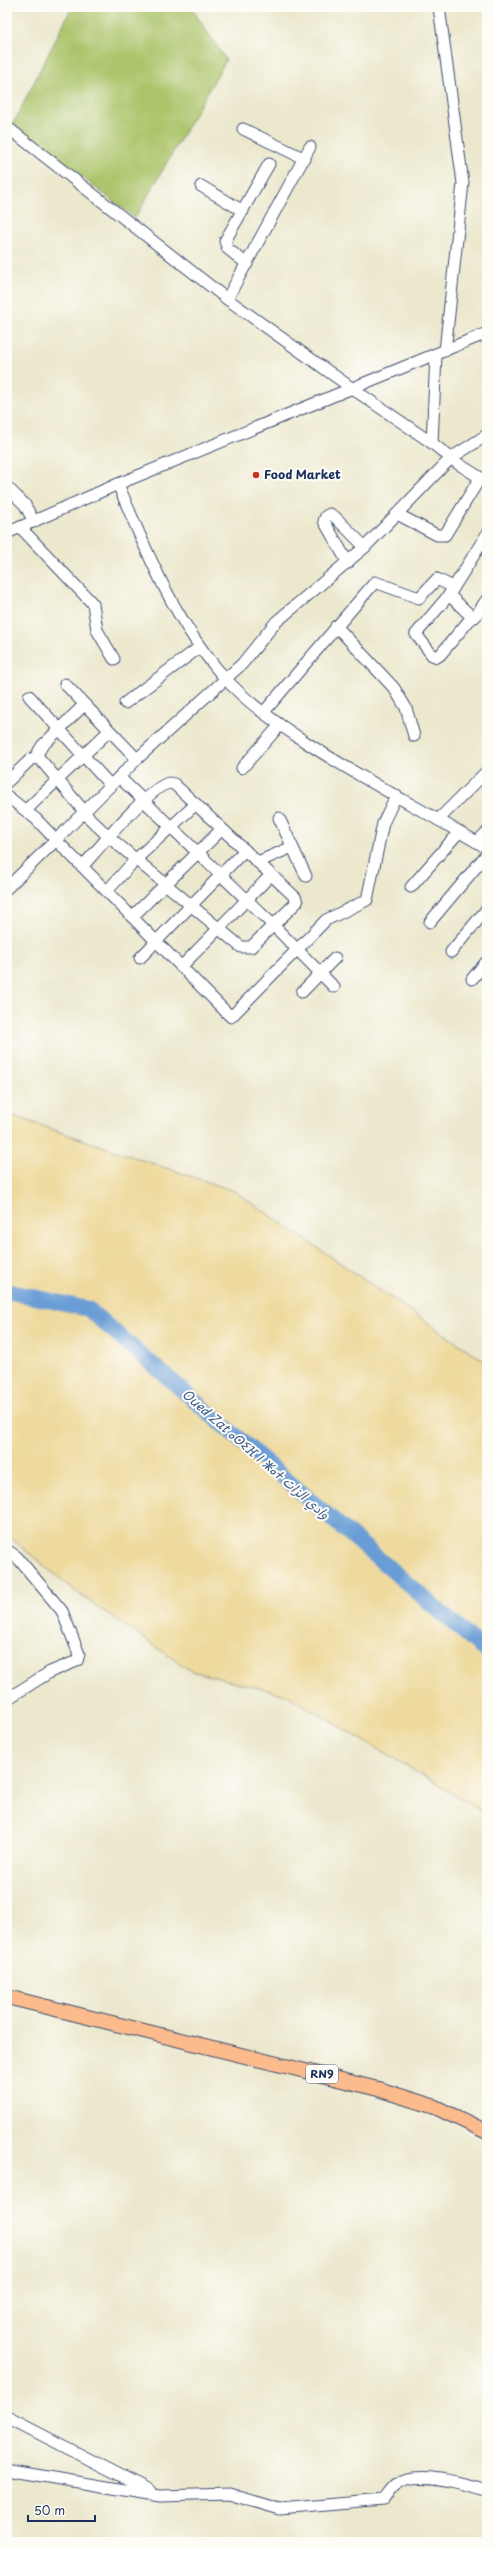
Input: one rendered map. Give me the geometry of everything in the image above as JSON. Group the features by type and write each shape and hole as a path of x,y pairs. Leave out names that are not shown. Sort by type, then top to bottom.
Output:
{"main road":[{"name":"RN9","path":"7,1996 378,2088 435,2107 487,2132"}],"street":[{"path":"432,443 441,353 463,183 439,7"},
{"path":"7,127 227,299 484,480 445,535 437,535 397,514"},
{"path":"243,128 305,159"},
{"path":"227,299 305,159 310,147"},
{"path":"247,264 228,249 226,241 269,164"},
{"path":"201,186 243,211"},
{"path":"7,533 118,484 487,334"},
{"path":"7,888 137,759 247,658 276,622 348,563 451,458 487,435"},
{"path":"118,484 148,555 175,607 200,647 224,678 280,725 348,770 487,848"},
{"path":"7,487 26,505 34,522"},
{"path":"348,563 324,521 326,516 330,514 335,517 365,547"},
{"path":"20,527 93,604 98,630 114,659"},
{"path":"487,534 451,591 416,634 432,655 437,657 472,617 475,616 487,598"},
{"path":"264,712 375,582 419,598 437,579 451,591 472,617"},
{"path":"336,626 394,688 406,708 414,736"},
{"path":"125,703 200,647"},
{"path":"65,684 137,759"},
{"path":"29,696 110,786"},
{"path":"7,782 36,758 42,746 84,705"},
{"path":"242,768 280,725"},
{"path":"26,810 109,731"},
{"path":"36,758 44,763 83,811 109,837 241,947 251,947 296,903 297,900 196,804 174,784 170,783 144,801 109,837 82,866"},
{"path":"438,820 487,771"},
{"path":"120,777 273,925 334,987"},
{"path":"7,796 26,810 108,890 132,917 231,1017 326,920 367,900 383,823 396,796"},
{"path":"108,890 136,860 196,804"},
{"path":"279,818 306,876"},
{"path":"132,917 164,883 222,829"},
{"path":"411,887 459,832"},
{"path":"477,842 487,832"},
{"path":"258,862 292,847"},
{"path":"140,958 245,850"},
{"path":"430,922 487,854"},
{"path":"181,967 271,875"},
{"path":"451,952 487,909"},
{"path":"302,992 335,958"},
{"path":"472,979 487,962"},
{"path":"7,1550 16,1557 62,1610 78,1654 77,1661 50,1672 7,1700"},
{"path":"7,2417 160,2496"},
{"path":"7,2470 160,2496 229,2494 280,2509 382,2500 398,2483 422,2477 457,2481 487,2490"}],"green space":[{"path":"72,7 191,7 226,60 135,218 13,124"}],"sand":[{"path":"7,1114 234,1191 487,1363 487,1814 287,1695 191,1671 76,1592 7,1535"}],"waterway":[{"name":"Oued Zat ⴰⵙⵉⴼ ⵏ ⵥⴰⵜ وادي الزات","path":"7,1291 88,1309 487,1652"}],"place":[{"name":"Food Market","path":"256,475"}]}
